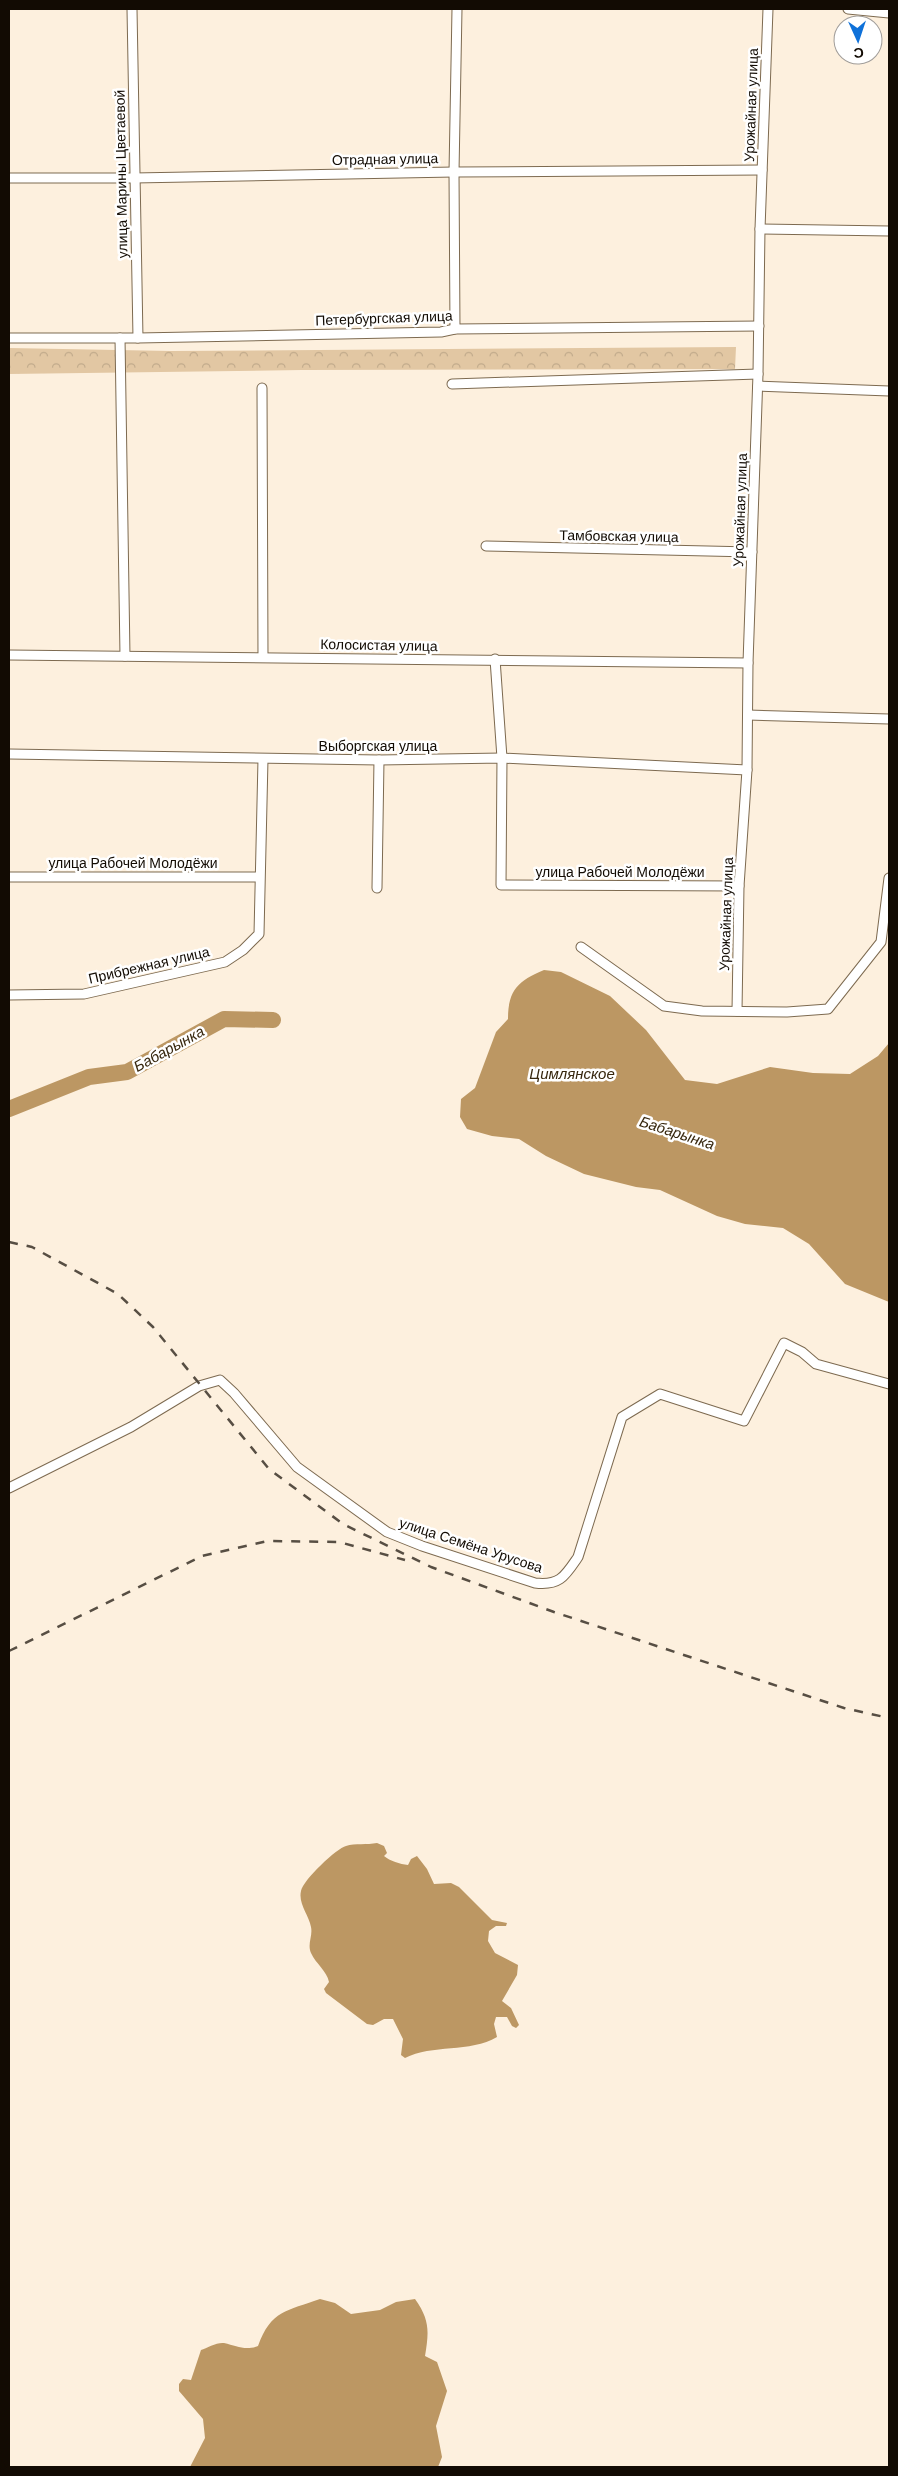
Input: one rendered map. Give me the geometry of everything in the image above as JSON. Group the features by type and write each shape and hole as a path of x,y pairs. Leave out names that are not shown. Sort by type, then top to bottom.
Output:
{"street":[{"name":"улица Марины Цветаевой","path":"132,9 138,338"},
{"path":"455,329 454,172 457,9"},
{"name":"Урожайная улица","path":"737,1011 739,886 747,770 748,663 758,386 760,229 768,9"},
{"path":"848,9 889,13"},
{"name":"Отрадная улица","path":"9,178 762,170"},
{"path":"760,229 889,230"},
{"name":"Петербургская улица","path":"9,338 138,338 441,332 455,329 759,326"},
{"path":"120,338 125,656"},
{"path":"452,384 758,374"},
{"path":"758,386 889,391"},
{"path":"262,388 263,657"},
{"name":"Тамбовская улица","path":"486,546 752,552"},
{"name":"Колосистая улица","path":"9,655 748,663"},
{"path":"496,659 502,758"},
{"path":"748,715 889,719"},
{"name":"Выборгская улица","path":"9,754 379,760 502,758 747,770"},
{"name":"улица Рабочей Молодёжи","path":"502,758 501,885 739,886"},
{"name":"Прибрежная улица","path":"9,994 84,994 225,962 243,950 258,934 258,877 263,759"},
{"path":"377,888 379,760"},
{"name":"улица Рабочей Молодёжи","path":"9,877 258,877"},
{"path":"580,947 664,1006 702,1011 828,1009 881,942 889,878"},
{"name":"улица Семёна Урусова","path":"9,1488 131,1427 199,1386 220,1380 234,1393 296,1467 387,1532 422,1546 526,1580 550,1585 567,1574 578,1557 622,1417 660,1394 744,1421 784,1343 802,1352 816,1364 889,1384"}],"green space":[{"path":"736,347 735,369 302,370 9,374 9,348 171,351"}],"water":[{"name":"Цимлянское","path":"544,970 561,972 610,996 646,1030 685,1080 717,1084 770,1067 813,1073 850,1074 878,1056 889,1043 889,1302 845,1284 809,1244 783,1228 745,1224 717,1216 660,1190 636,1187 584,1174 546,1156 519,1139 492,1136 467,1129 460,1117 461,1099 475,1088 496,1032 508,1019 510,1001 516,988 527,978"},
{"path":"377,1843 384,1846 387,1853 384,1856 395,1862 408,1865 411,1859 417,1856 427,1869 434,1884 451,1883 459,1887 492,1920 507,1923 506,1926 496,1926 489,1931 488,1941 495,1953 518,1965 517,1975 502,2001 511,2008 519,2025 516,2028 512,2026 507,2017 496,2017 494,2024 497,2037 486,2042 427,2051 405,2058 401,2055 403,2039 393,2019 384,2019 373,2025 367,2024 326,1993 324,1989 329,1982 326,1974 310,1950 311,1927 302,1905 301,1891 314,1872 328,1858 342,1848"},
{"path":"320,2299 335,2303 351,2314 380,2310 396,2302 415,2299 420,2306 427,2326 425,2356 437,2362 447,2391 436,2426 442,2457 438,2467 190,2467 205,2438 203,2419 179,2391 179,2384 183,2379 191,2380 201,2350 221,2343 245,2348 258,2346 263,2334 275,2318 289,2310"}],"waterway":[{"name":"Бабарынка","path":"9,1109 89,1077 127,1072 224,1019 273,1020"}],"railway":[{"path":"9,1242 32,1247 118,1294 153,1327 269,1469 343,1524 431,1567 554,1612 844,1708 889,1718"},
{"path":"9,1651 202,1556 268,1541 339,1542 405,1560"}]}
